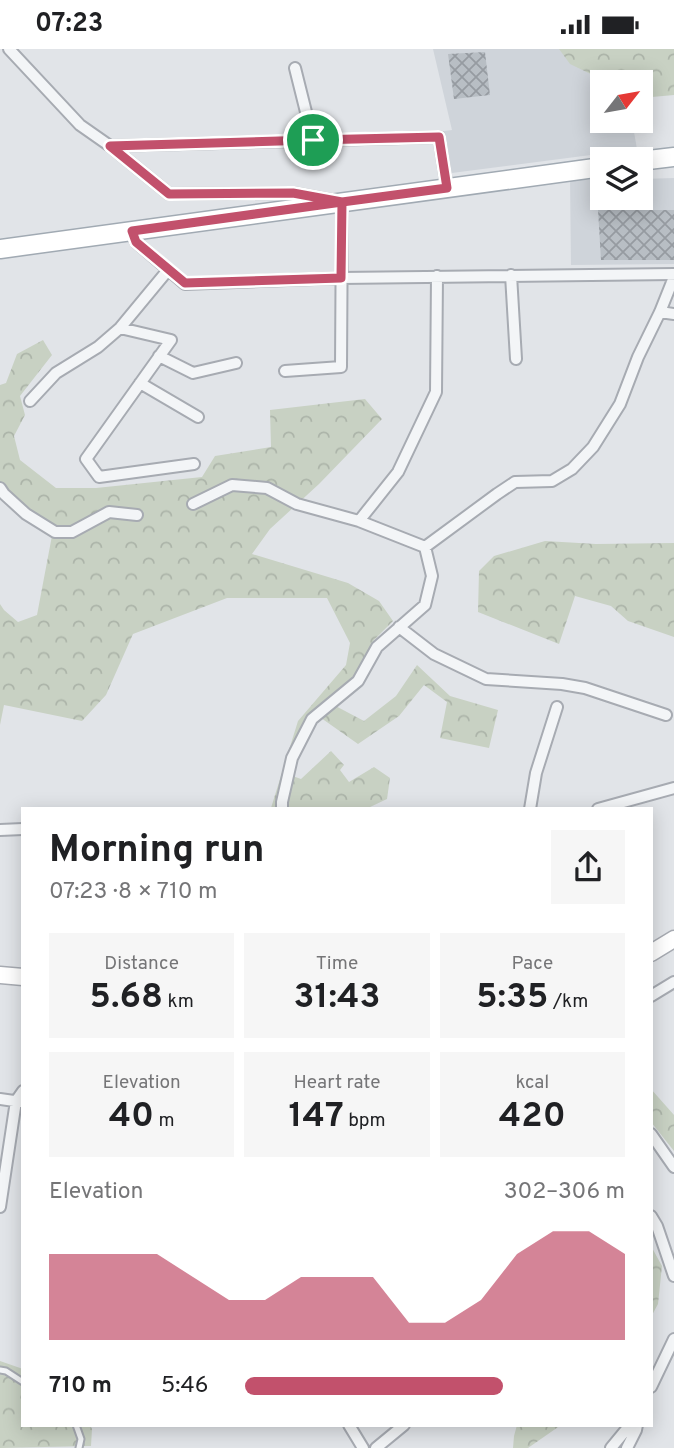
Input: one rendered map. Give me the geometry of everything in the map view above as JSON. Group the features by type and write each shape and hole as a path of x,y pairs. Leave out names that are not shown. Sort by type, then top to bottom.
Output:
{"main road":[{"path":"653,159 674,157"},
{"path":"0,249 590,168"}],"street":[{"path":"9,49 80,125 169,194 293,193 342,202 341,367 285,371"},
{"path":"295,68 313,140"},
{"path":"110,146 439,137 447,188"},
{"path":"132,231 136,242 185,283 437,276 674,275 620,404 593,447 572,469 552,481 515,482 425,547"},
{"path":"30,401 56,373 98,347 120,328 168,270"},
{"path":"511,275 516,359"},
{"path":"359,521 398,472 436,392 437,276"},
{"path":"660,312 674,314"},
{"path":"120,328 171,339 86,459 99,477 194,464"},
{"path":"159,356 193,373 236,363"},
{"path":"140,383 198,417"},
{"path":"194,504 232,485 267,488 298,503 359,521 425,547"},
{"path":"0,488 26,514 55,531 72,532 109,512 137,515"},
{"path":"282,807 292,758 312,719 358,681 377,647 425,605 432,576 425,547"},
{"path":"398,627 435,654 486,679 585,688 666,715"},
{"path":"530,807 536,773 557,707"},
{"path":"605,807 674,788"},
{"path":"0,830 21,829"},
{"path":"653,953 674,939"},
{"path":"653,995 674,982"},
{"path":"0,1099 19,1102 0,1207"},
{"path":"653,1137 674,1167"},
{"path":"653,1219 671,1253 674,1276"},
{"path":"653,1383 674,1339"},
{"path":"350,1427 363,1448"},
{"path":"376,1448 402,1427"},
{"path":"611,1448 628,1427"},
{"path":"627,1448 637,1427"}],"lane":[{"path":"0,1370 21,1382"},
{"path":"77,1427 81,1440 79,1448"}],"shaded area":[{"path":"433,49 587,49 590,70 590,133 634,133 637,147 590,147 590,155 444,174 436,132 452,130"},
{"path":"674,178 674,264 571,265 570,180 590,179 590,210 653,210 653,179"}],"green space":[{"path":"559,49 674,49 674,95 653,97 653,70 590,70 590,74 570,64"},
{"path":"43,340 52,355 20,396 25,415 14,436 20,460 56,488 96,488 202,477 215,456 271,447 270,410 365,399 382,419 319,484 270,529 252,554 348,583 379,601 393,621 374,640 356,683 328,702 364,721 396,696 417,665 450,696 498,710 489,748 440,738 447,702 424,685 399,716 358,744 314,713 287,774 301,779 331,751 344,765 340,770 349,782 374,767 390,778 387,799 370,807 271,807 298,721 346,665 350,643 327,598 227,598 133,634 106,695 82,721 4,705 0,725 0,604 18,622 37,615 54,525 41,526 0,491 0,385 6,383 17,354"},
{"path":"545,541 596,544 674,543 674,637 628,621 611,606 575,596 559,644 478,612 479,571 494,556"},
{"path":"653,1091 674,1115 674,1151 653,1125"},
{"path":"653,1250 662,1266 658,1304 653,1313"},
{"path":"0,1361 21,1368 21,1427 92,1429 91,1446 0,1448"},
{"path":"516,1427 558,1427 528,1448 513,1448"}],"building":[{"path":"485,52 490,95 454,99 448,54"},
{"path":"598,210 674,210 674,260 601,260"}],"route":[{"path":"313,140 110,146 169,194 293,193 342,202 132,231 136,242 185,283 341,278 342,202 447,188 439,137 313,140"}]}
